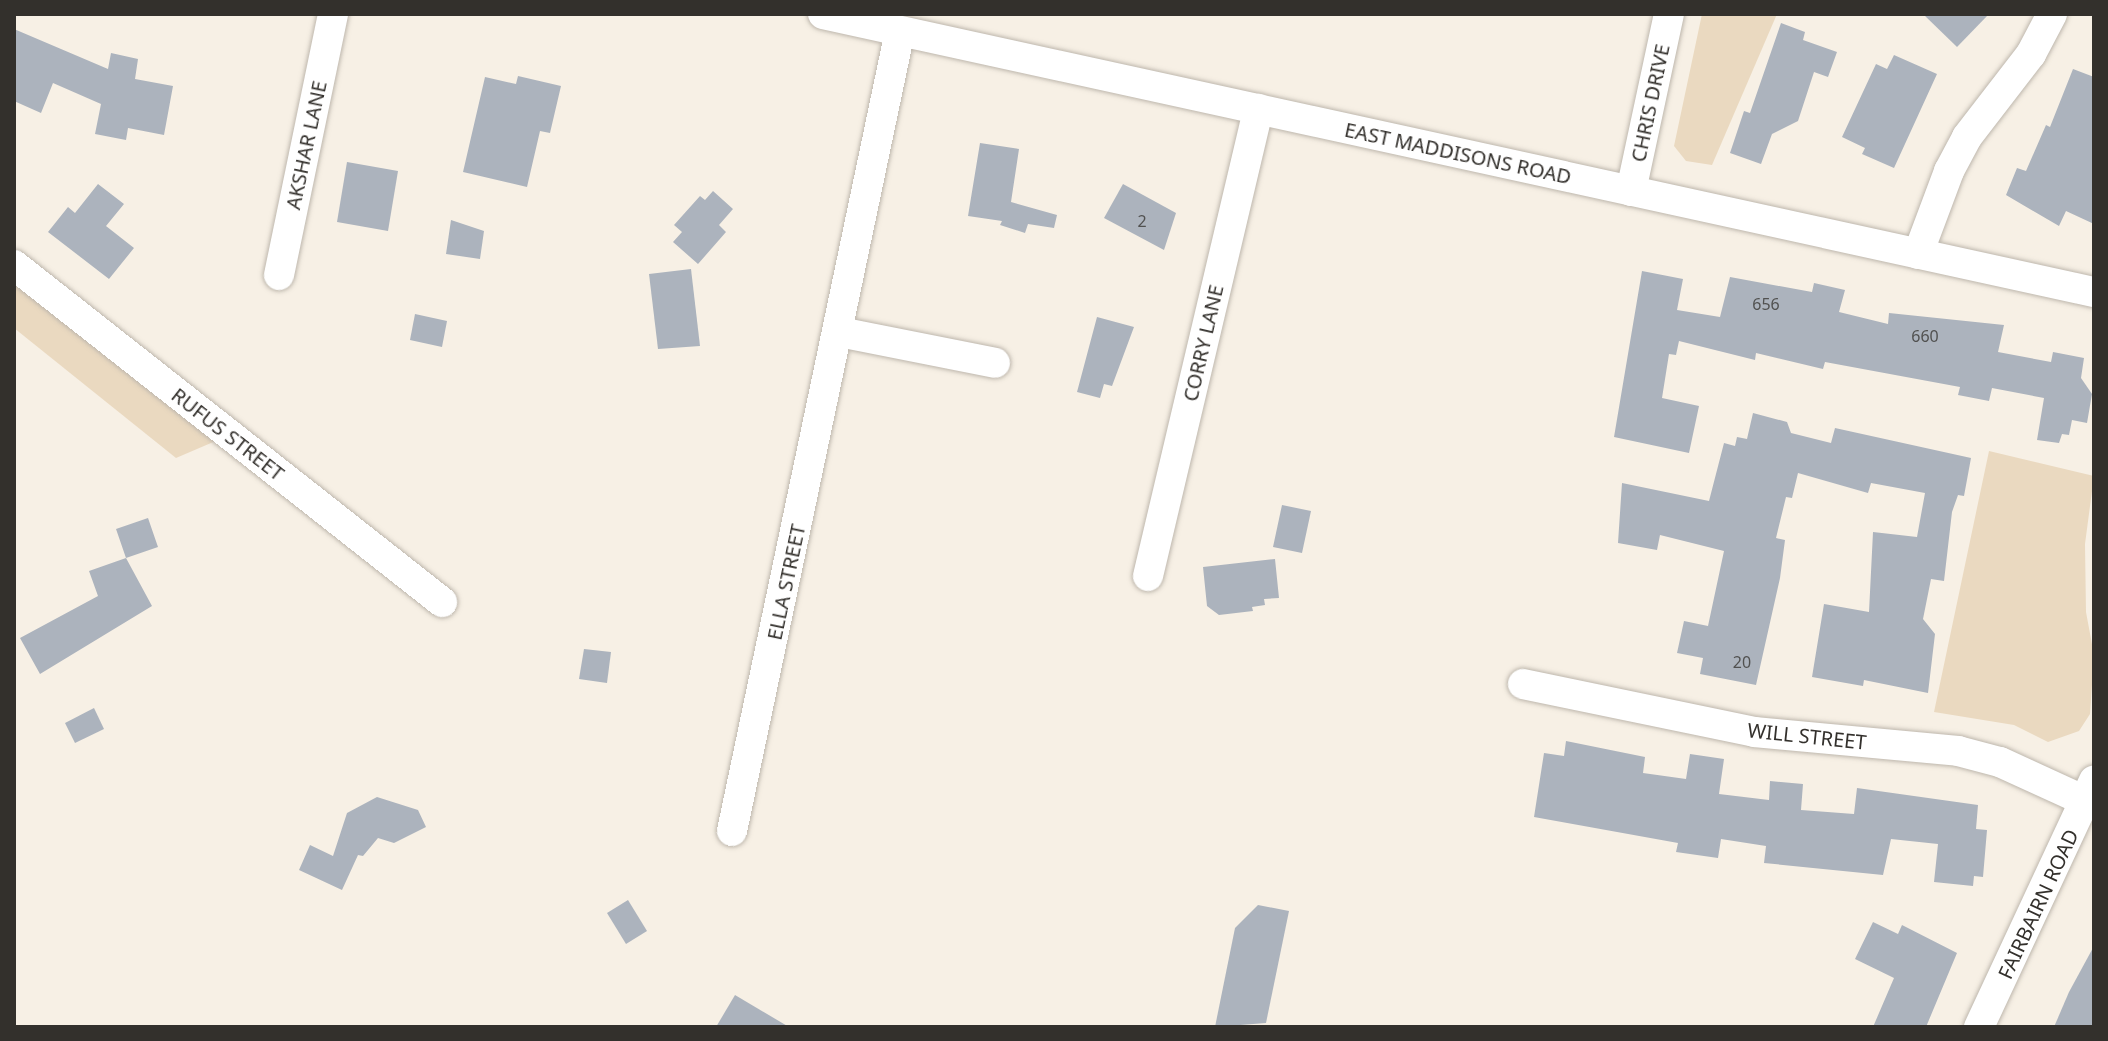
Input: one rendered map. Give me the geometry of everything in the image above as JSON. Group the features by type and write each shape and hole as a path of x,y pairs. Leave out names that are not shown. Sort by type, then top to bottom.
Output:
{"street":[{"name":"AKSHAR LANE","path":"279,275 333,14"},
{"name":"EAST MADDISONS ROAD","path":"823,14 892,24 1258,109 2094,292"},
{"name":"CHRIS DRIVE","path":"1631,191 1669,14"},
{"path":"1918,254 1949,171 1967,137 2031,54 2052,14"},
{"name":"ELLA STREET","path":"732,831 839,332 892,24"},
{"name":"CORRY LANE","path":"1148,576 1258,109"},
{"name":"RUFUS STREET","path":"14,265 442,602"},
{"path":"839,332 995,363"},
{"name":"WILL STREET","path":"1523,684 1754,732 1958,751 2089,790"},
{"name":"FAIRBAIRN ROAD","path":"1979,1027 2089,790"}],"shaded area":[{"path":"1702,14 1777,14 1712,165 1686,161 1674,146"},
{"path":"14,279 218,440 176,458 14,328"},
{"path":"1989,451 2094,476 2085,544 2086,612 2094,655 2090,714 2079,731 2048,742 2014,725 1934,712"}],"building":[{"path":"1923,14 1989,14 1957,47"},
{"path":"1781,23 1805,32 1803,40 1837,52 1828,77 1814,72 1798,121 1772,134 1761,164 1730,153 1744,111 1750,113"},
{"path":"14,29 108,69 111,53 138,59 135,79 173,86 164,135 128,128 126,140 95,134 101,104 53,83 41,113 14,101"},
{"path":"1894,55 1937,74 1894,168 1862,154 1865,148 1842,137 1876,64 1887,69"},
{"path":"2073,69 2094,77 2094,224 2066,211 2059,226 2006,195 2017,168 2026,171 2046,125 2050,127"},
{"path":"518,76 561,86 550,133 540,131 527,187 463,172 485,77 516,84"},
{"path":"980,143 1019,149 1011,202 1057,215 1054,228 1028,224 1025,233 1000,225 1002,221 968,216"},
{"path":"347,162 398,171 388,231 337,222"},
{"path":"98,184 124,204 106,226 134,248 109,279 48,232 68,207 75,213"},
{"path":"1123,184 1176,213 1164,250 1104,218"},
{"path":"713,191 733,209 719,225 726,232 698,264 673,242 682,232 674,225 700,196 705,200"},
{"path":"451,220 484,231 480,259 446,254"},
{"path":"691,269 700,346 658,349 649,274"},
{"path":"1642,271 1683,279 1677,310 1720,317 1730,277 1812,292 1814,283 1845,290 1839,312 1888,324 1889,313 2004,325 1998,352 2051,362 2053,352 2084,358 2081,378 2092,394 2087,423 2072,420 2069,435 2062,434 2059,443 2037,440 2044,398 1992,388 1989,401 1958,395 1960,387 1825,362 1823,369 1756,353 1755,360 1679,341 1676,355 1669,354 1662,398 1699,406 1689,453 1614,437"},
{"path":"415,314 447,321 442,347 410,340"},
{"path":"1097,317 1134,327 1112,386 1104,384 1100,398 1077,392"},
{"path":"1753,413 1787,422 1791,433 1831,443 1835,428 1971,458 1964,496 1958,495 1952,512 1944,581 1931,579 1923,619 1935,634 1928,693 1864,680 1863,686 1812,677 1824,604 1869,612 1873,532 1917,537 1925,493 1871,483 1868,493 1798,473 1792,498 1786,497 1776,538 1785,540 1780,578 1756,685 1700,674 1703,658 1677,653 1684,621 1708,626 1724,551 1660,535 1657,550 1618,543 1622,483 1709,501 1724,443 1735,446 1737,437 1747,439"},
{"path":"1282,505 1311,511 1302,553 1273,547"},
{"path":"148,518 158,547 126,558 116,529"},
{"path":"126,558 152,606 40,674 20,638 98,596 89,571"},
{"path":"1275,559 1279,598 1264,599 1265,605 1252,607 1253,611 1219,615 1207,606 1203,567"},
{"path":"584,649 611,652 607,683 579,679"},
{"path":"94,708 104,729 75,743 65,723"},
{"path":"1566,741 1645,757 1643,773 1686,779 1690,754 1724,759 1719,794 1769,800 1770,781 1803,784 1801,810 1854,814 1857,788 1978,805 1976,829 1987,830 1983,877 1974,876 1973,886 1934,882 1938,844 1891,839 1883,875 1764,863 1766,846 1721,839 1718,858 1676,852 1678,843 1534,817 1544,753 1564,756"},
{"path":"377,797 418,810 426,827 394,843 378,838 363,856 358,855 342,890 299,870 310,845 333,856 347,813"},
{"path":"628,900 647,931 626,944 607,913"},
{"path":"1258,905 1289,911 1266,1023 1215,1027 1235,928"},
{"path":"1873,922 1898,934 1902,925 1957,953 1926,1027 1873,1027 1894,978 1855,959"},
{"path":"2094,946 2094,1027 2054,1027 2069,992"},
{"path":"735,995 789,1027 716,1027"}]}
